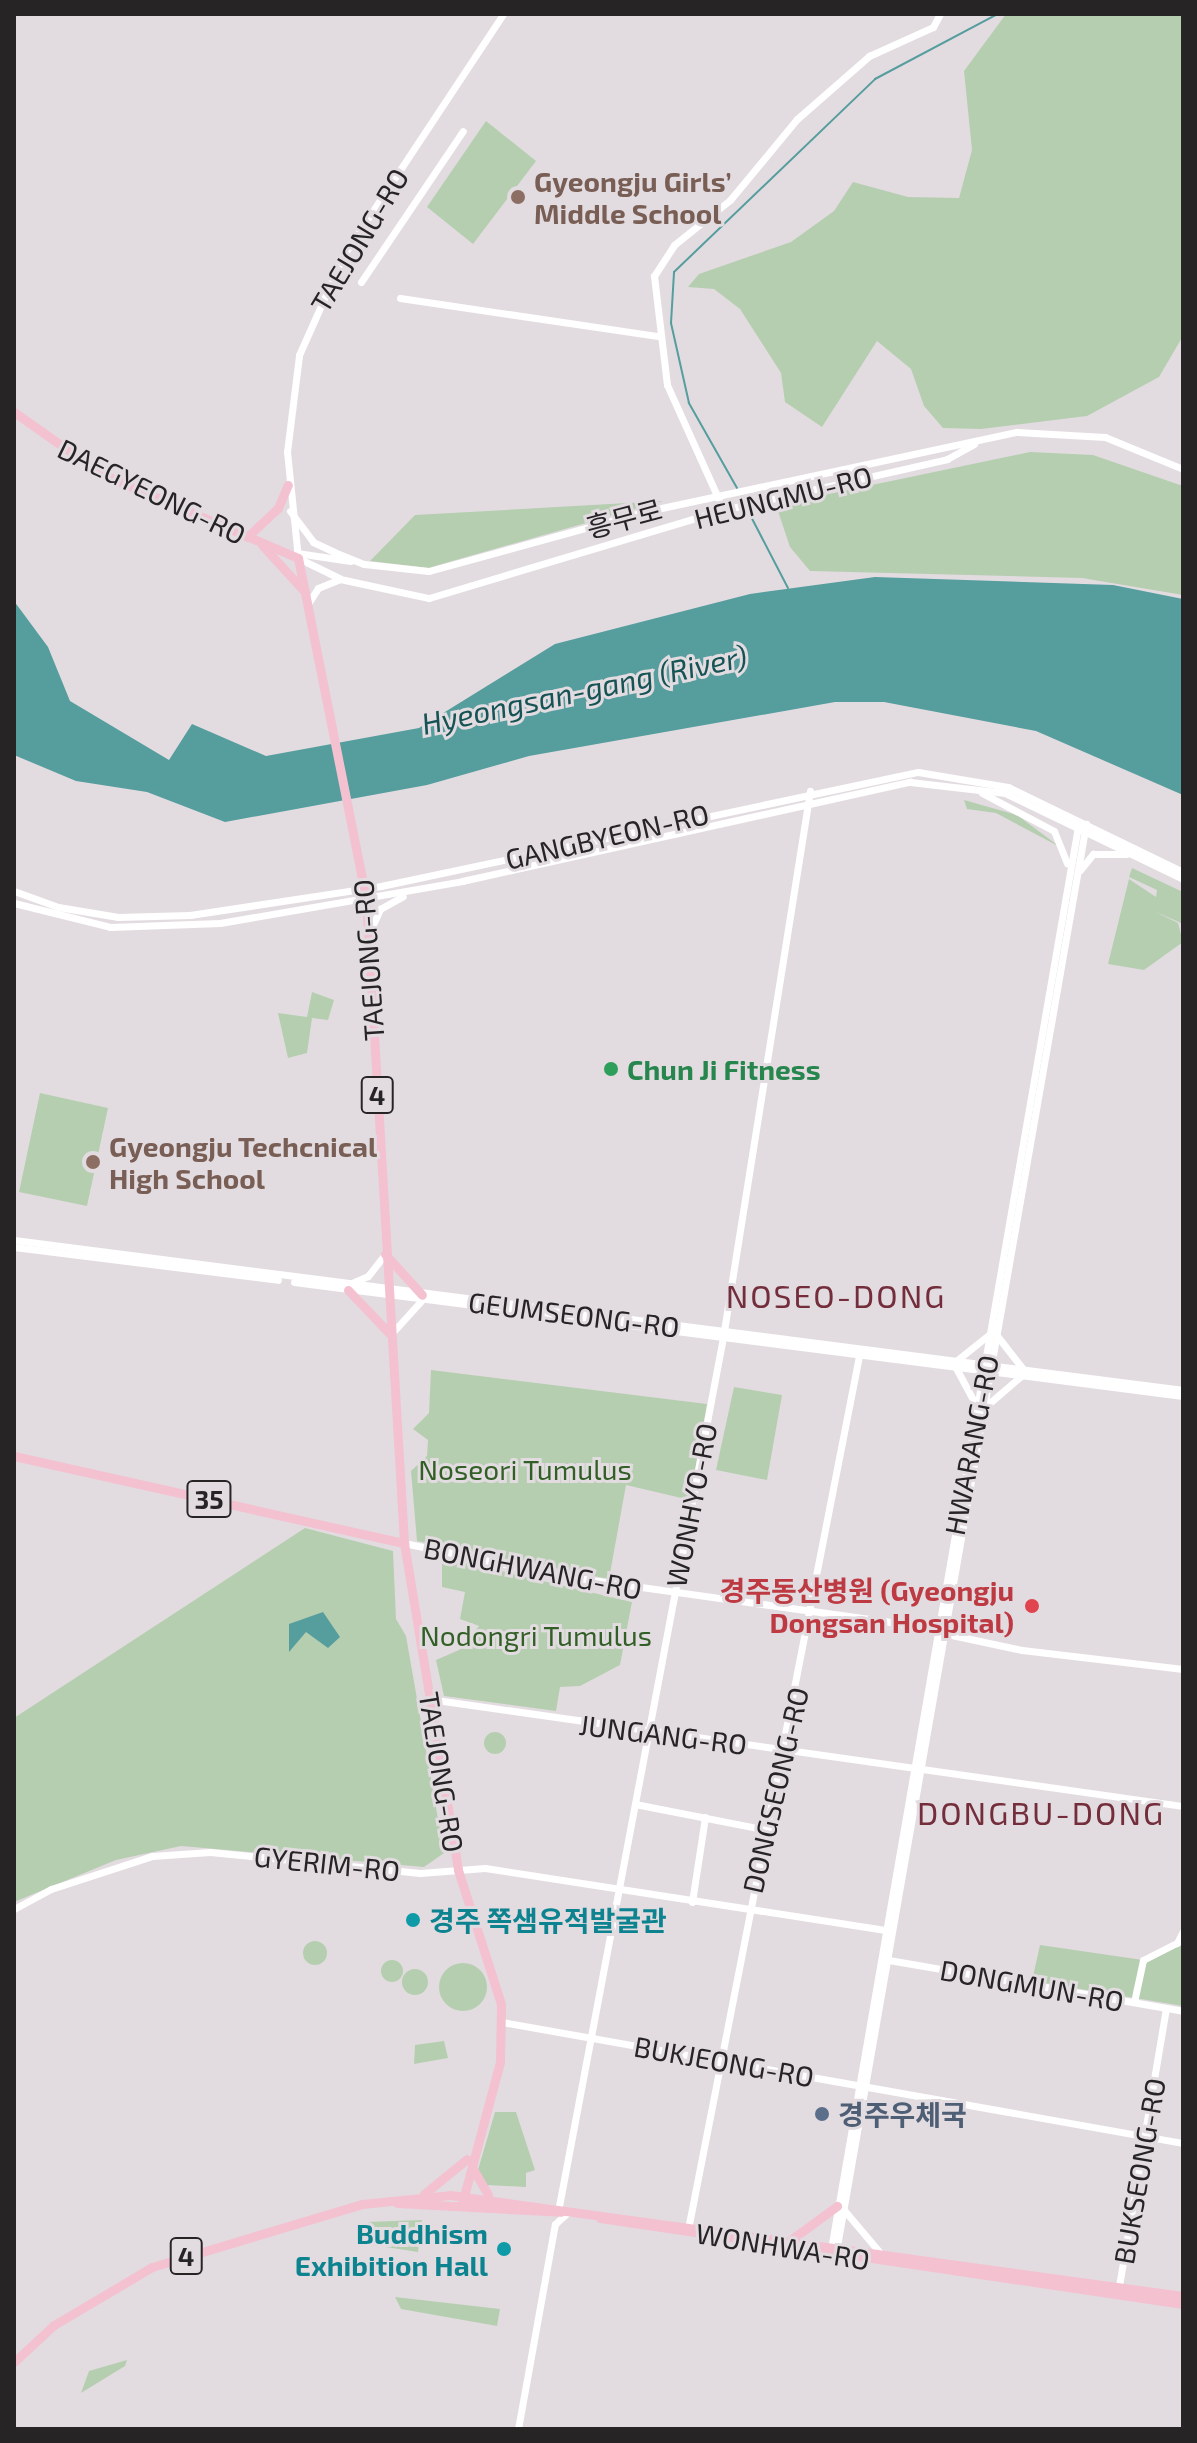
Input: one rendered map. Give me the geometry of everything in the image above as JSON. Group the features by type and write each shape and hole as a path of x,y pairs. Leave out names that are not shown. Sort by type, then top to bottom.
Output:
{"main road":[{"name":"DAEGYEONG-RO","path":"14,412 63,453 260,543 296,556"},
{"path":"247,537 278,508 288,485"},
{"path":"260,543 305,592"},
{"name":"TAEJONG-RO","path":"296,556 366,894 404,1543 458,1870 502,2022 499,2057 459,2199"},
{"path":"385,1254 422,1298"},
{"path":"348,1287 390,1335"},
{"name":"35","path":"14,1456 404,1543"},
{"path":"382,2201 430,2192 469,2159 475,2183 491,2196"},
{"name":"WONHWA-RO","path":"14,2362 45,2331 152,2267 382,2201 491,2196 1183,2304"},
{"name":"WONHWA-RO","path":"459,2199 507,2207 564,2209 689,2224 791,2239 834,2249 1183,2296"},
{"path":"791,2239 840,2207"}],"street":[{"name":"TAEJONG-RO","path":"296,556 288,485 291,393 314,313 503,14"},
{"path":"723,510 673,403 658,336 652,284 674,245 730,200 797,119 869,56 933,27 940,14"},
{"path":"361,282 463,131"},
{"path":"400,298 658,336"},
{"name":"HEUNGMU-RO","path":"340,579 429,598 723,510 947,459 979,442 1017,432 1078,432 1123,441 1183,469"},
{"name":"흥무로","path":"296,556 438,569 643,512 719,499 979,442"},
{"name":"흥무로","path":"290,511 313,542 364,564"},
{"path":"296,556 340,579"},
{"path":"307,605 327,582 340,579"},
{"name":"GANGBYEON-RO","path":"17,905 144,929 366,894 810,791 918,772 955,775 1008,787 1128,854 1183,879"},
{"path":"953,784 955,775"},
{"name":"GANGBYEON-RO","path":"14,891 58,907 143,918 415,890 910,782 953,784 1005,793 1183,872"},
{"path":"969,787 1054,831 1067,848 1067,890"},
{"name":"WONHYO-RO","path":"564,2209 592,2038 723,1334 811,802 810,791"},
{"name":"HWARANG-RO","path":"1047,1023 1075,883 1082,826"},
{"name":"HWARANG-RO","path":"834,2249 938,1632 989,1368 1067,890 1082,826"},
{"path":"1075,883 1093,854 1128,854"},
{"path":"368,936 380,909 415,890"},
{"path":"17,905 24,895"},
{"path":"143,918 144,929"},
{"name":"GEUMSEONG-RO","path":"14,1240 148,1261"},
{"name":"GEUMSEONG-RO","path":"14,1247 148,1261 860,1351 1122,1389 1183,1393"},
{"path":"348,1287 368,1276 385,1254"},
{"path":"390,1335 422,1298"},
{"path":"995,1333 1023,1373 999,1388 980,1413 956,1364 995,1333"},
{"name":"DONGSEONG-RO","path":"689,2224 747,1910 768,1830 815,1611 860,1351"},
{"name":"GEUMSEONG-RO","path":"1023,1373 1135,1384 1183,1393"},
{"name":"BONGHWANG-RO","path":"404,1543 674,1593 815,1611 1183,1669"},
{"name":"JUNGANG-RO","path":"429,1699 649,1733 1183,1806"},
{"name":"HWARANG-RO","path":"884,1959 885,1930 915,1767"},
{"path":"635,1804 768,1830"},
{"path":"692,1902 705,1817"},
{"name":"GYERIM-RO","path":"14,1909 51,1889 186,1851 420,1873 458,1870 619,1890 885,1930"},
{"path":"1134,2002 1143,1960 1177,1943 1183,1931"},
{"name":"DONGMUN-RO","path":"884,1959 1183,2011"},
{"name":"BUKSEONG-RO","path":"1119,2286 1166,2008"},
{"name":"BUKJEONG-RO","path":"502,2022 1183,2143"},
{"path":"507,2207 555,2224"},
{"path":"840,2207 881,2254"},
{"path":"518,2429 555,2224 564,2209"}],"green space":[{"path":"1006,14 1183,14 1183,336 1159,377 1087,416 981,429 943,428 924,406 911,369 877,341 822,427 785,402 781,373 740,309 714,289 688,287 699,274 791,242 834,211 853,182 908,197 959,198 972,150 964,71"},
{"path":"486,121 536,161 473,244 427,207"},
{"path":"1030,452 1093,455 1183,486 1183,595 1082,578 810,571 790,547 776,505"},
{"path":"663,501 428,568 370,561 415,515"},
{"path":"964,800 1017,815 1060,847 996,813 967,809"},
{"path":"1132,868 1183,892 1183,924 1154,911 1178,923 1183,942 1144,970 1108,964 1129,879 1156,897 1157,890 1129,877"},
{"path":"312,992 334,1000 328,1020 312,1018 307,1053 288,1058 278,1013 307,1017"},
{"path":"40,1093 108,1108 87,1206 19,1192"},
{"name":"Noseori Tumulus","path":"431,1370 707,1404 690,1500 626,1485 609,1579 417,1541 411,1471 427,1456 428,1440 413,1429 429,1413"},
{"path":"734,1387 782,1395 767,1480 716,1470"},
{"path":"305,1528 393,1551 396,1619 406,1636 444,1853 424,1867 181,1846 116,1860 14,1902 14,1718"},
{"name":"Nodongri Tumulus","path":"442,1557 632,1602 620,1665 580,1686 560,1687 556,1711 444,1696 436,1660 459,1650 479,1626 460,1619 465,1592 442,1587"},
{"path":"495,1732 503,1735 506,1743 503,1751 495,1754 487,1751 484,1743 487,1735"},
{"path":"315,1941 324,1944 327,1953 324,1962 315,1965 306,1962 303,1953 306,1944"},
{"path":"1040,1945 1143,1960 1183,1945 1183,2006 1032,1981"},
{"path":"392,1960 400,1963 403,1971 400,1979 392,1982 384,1979 381,1971 384,1963"},
{"path":"463,1963 480,1970 487,1987 480,2004 463,2011 446,2004 439,1987 446,1970"},
{"path":"415,1969 424,1973 428,1982 424,1991 415,1995 406,1991 402,1982 406,1973"},
{"path":"444,2041 448,2058 414,2064 415,2045"},
{"path":"495,2112 516,2112 535,2170 526,2173 526,2187 487,2185 478,2170"},
{"path":"422,2220 418,2252 360,2243 367,2222"},
{"path":"395,2297 500,2309 497,2326 401,2309"},
{"path":"127,2360 125,2366 81,2393 89,2371"}],"water":[{"name":"Hyeongsan-gang (River)","path":"875,577 1113,585 1183,599 1183,795 1036,731 884,702 835,702 529,756 427,785 225,822 147,792 76,781 14,755 14,601 48,647 70,701 169,760 192,724 266,756 419,728 555,644 750,594"},
{"path":"323,1612 340,1637 328,1648 306,1632 289,1652 289,1624"}],"waterway":[{"path":"737,488 689,403 671,323 674,272 875,79 998,14"},
{"path":"747,509 788,588"}],"place":[{"name":"Gyeongju Girls’ Middle School","path":"518,197"},
{"name":"Chun Ji Fitness","path":"611,1069"},
{"name":"Gyeongju Techcnical High School","path":"93,1162"},
{"name":"경주동산병원 (Gyeongju Dongsan Hospital)","path":"1032,1606"},
{"name":"경주 쪽샘유적발굴관","path":"413,1920"},
{"name":"경주우체국","path":"822,2114"},
{"name":"Buddhism Exhibition Hall","path":"504,2249"}],"district":[{"name":"NOSEO-DONG","path":"836,1295"},
{"name":"DONGBU-DONG","path":"1041,1812"}]}
